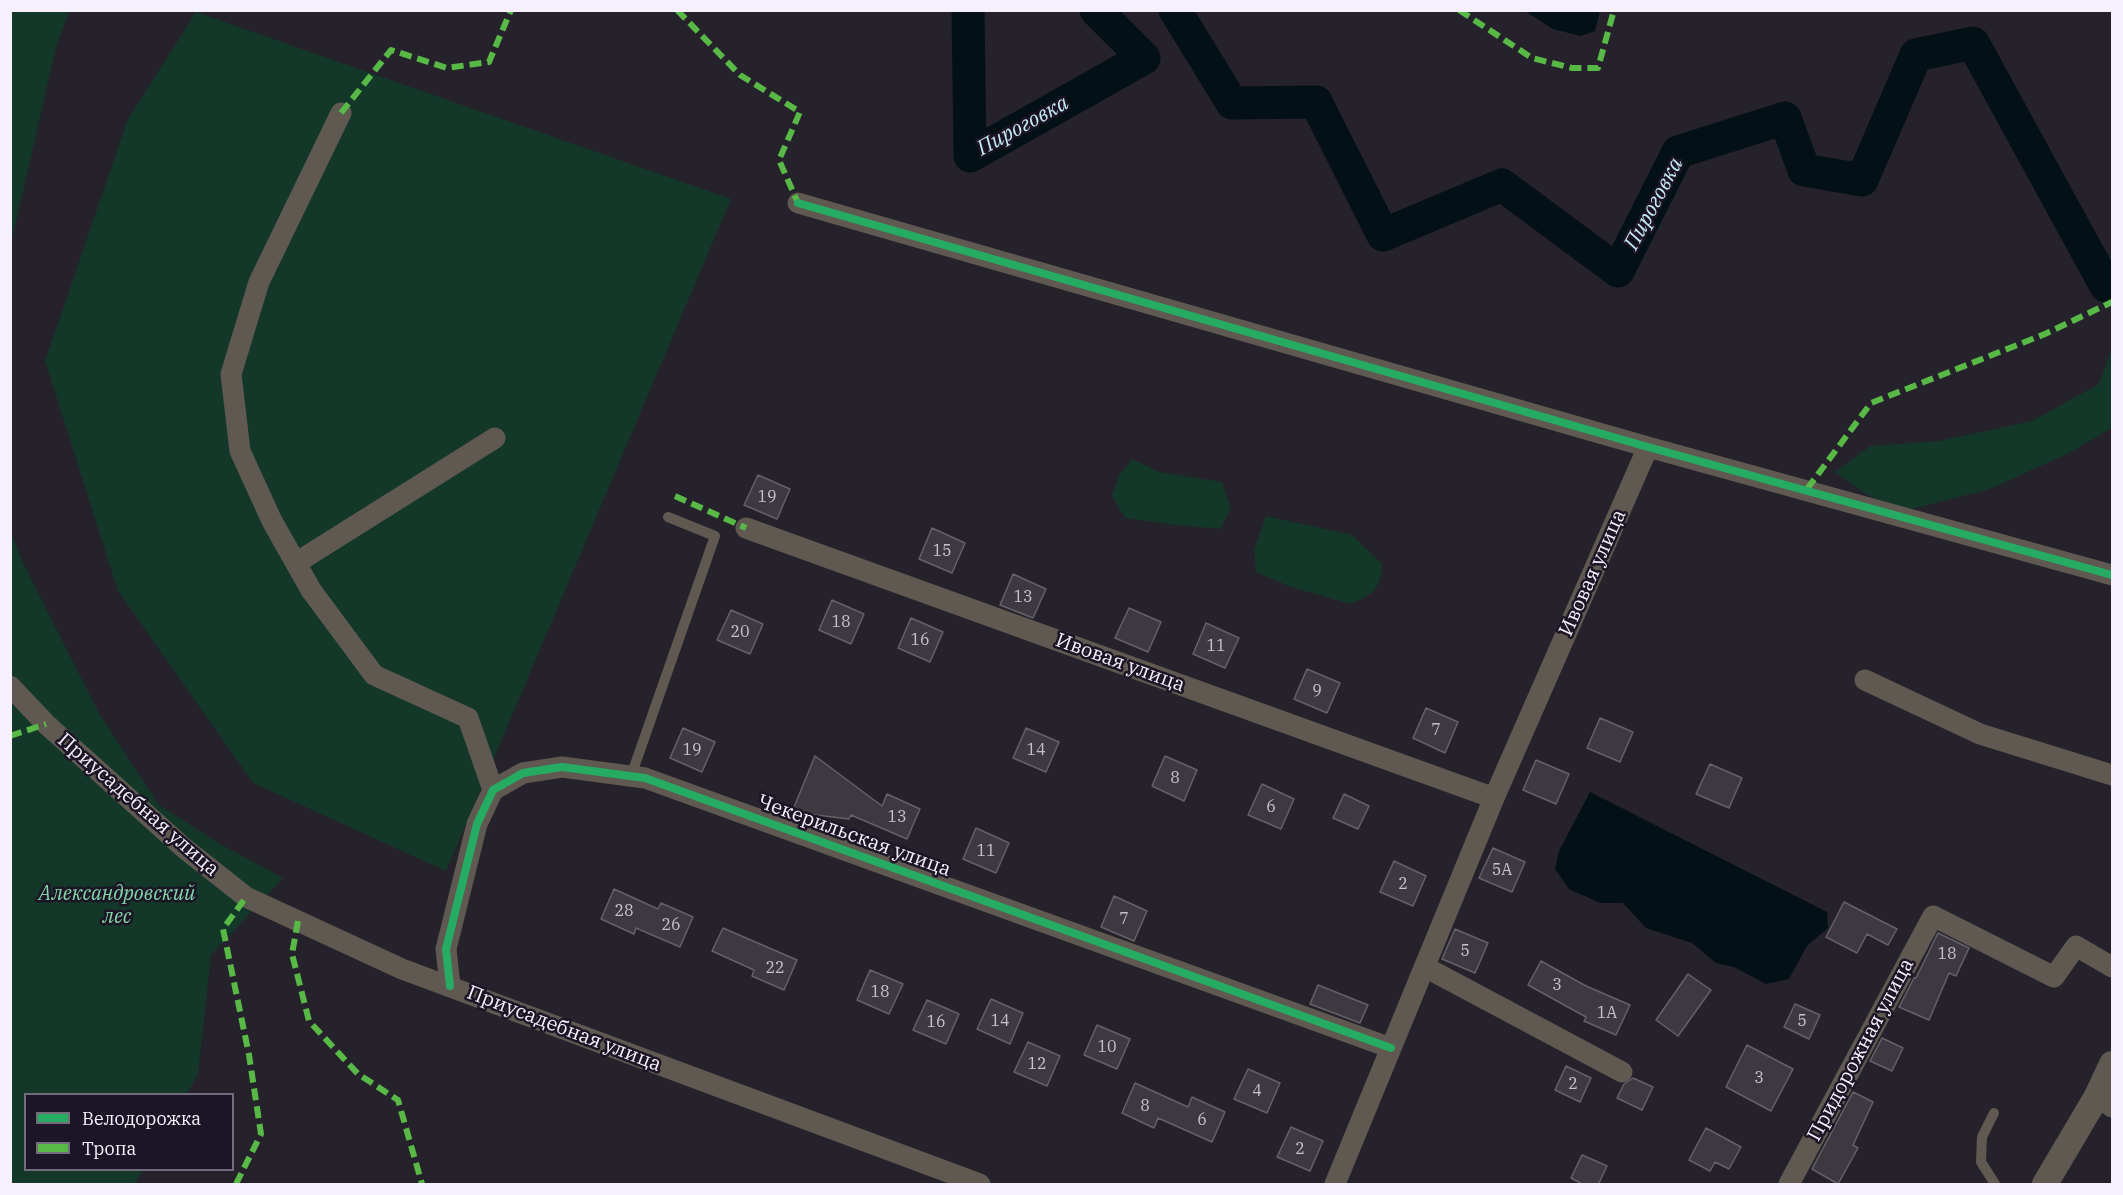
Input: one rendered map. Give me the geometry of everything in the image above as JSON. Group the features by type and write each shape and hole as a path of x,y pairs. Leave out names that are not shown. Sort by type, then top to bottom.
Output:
{"street":[{"path":"341,113 259,282 231,374 240,451 272,521 311,590 374,675 468,718 493,790 477,824 446,949 450,986"},
{"path":"798,203 1648,447 2112,575"},
{"path":"296,563 495,438"},
{"name":"Ивовая улица","path":"1335,1185 1494,798 1648,447"},
{"name":"Ивовая улица","path":"746,528 1494,798"},
{"path":"1865,680 1980,734 2112,775"},
{"name":"Приусадебная улица","path":"10,686 46,723 175,840 246,897 402,969 945,1178 981,1185"},
{"name":"Чекерильская улица","path":"493,790 523,773 562,767 645,778 1391,1048"},
{"name":"Придорожная улица","path":"1789,1185 1933,916 2054,977 2076,946 2112,967"},
{"path":"1425,967 1622,1072"},
{"path":"2045,1185 2105,1102 2112,1064"}],"lane":[{"path":"631,776 715,536 668,517"},
{"path":"1994,1113 1982,1137 1981,1162 1995,1185"}],"green space":[{"path":"11,10 69,11 56,47 11,244"},
{"path":"196,12 731,199 446,871 253,783 118,591 45,361 128,119"},
{"path":"2112,348 2112,428 2067,454 1990,489 1900,512 1861,491 1835,472 1870,446 1939,441 2032,421 2099,384"},
{"path":"1132,459 1159,472 1222,482 1231,509 1220,529 1125,518 1112,496 1118,477"},
{"path":"1266,516 1352,535 1382,564 1378,585 1370,594 1351,604 1291,587 1256,572 1254,550"},
{"name":"Александровский лес","path":"10,530 23,563 100,715 159,805 220,844 283,878 211,955 198,1074 188,1093 24,1093 24,1171 142,1171 135,1184 11,1184"}],"shaded area":[{"path":"1525,11 1600,11 1595,31 1581,36 1553,29"},
{"path":"1590,792 1827,912 1828,928 1807,946 1789,979 1766,984 1734,967 1716,963 1692,943 1646,928 1623,903 1600,903 1569,889 1555,869 1559,851"}],"building":[{"path":"758,475 790,489 777,519 744,505"},
{"path":"932,528 965,543 952,573 919,559"},
{"path":"1013,574 1046,589 1033,618 1000,605"},
{"path":"832,600 864,614 851,644 819,630"},
{"path":"1129,608 1161,622 1148,652 1115,638"},
{"path":"731,610 763,624 750,654 717,640"},
{"path":"911,618 943,632 930,662 898,648"},
{"path":"1206,623 1239,638 1225,668 1193,654"},
{"path":"1307,669 1340,683 1327,713 1294,699"},
{"path":"1426,708 1458,722 1445,753 1413,738"},
{"path":"1600,718 1633,732 1620,762 1587,748"},
{"path":"683,728 715,742 702,772 670,758"},
{"path":"1026,728 1059,742 1046,772 1013,758"},
{"path":"815,756 882,806 887,794 920,809 907,839 851,815 849,819 792,812"},
{"path":"1165,756 1197,770 1184,801 1152,786"},
{"path":"1536,760 1569,774 1556,804 1523,790"},
{"path":"1710,764 1742,778 1729,808 1696,794"},
{"path":"1262,784 1294,799 1281,829 1248,815"},
{"path":"1344,794 1369,806 1358,829 1333,818"},
{"path":"976,828 1009,843 996,873 963,859"},
{"path":"1493,848 1525,862 1512,892 1479,878"},
{"path":"1394,861 1426,876 1413,906 1380,892"},
{"path":"614,889 658,909 661,903 693,917 680,947 636,928 634,934 601,919"},
{"path":"1114,896 1147,911 1134,941 1101,927"},
{"path":"1844,902 1897,929 1888,945 1867,934 1857,953 1826,937"},
{"path":"723,928 797,960 784,990 752,976 754,970 712,951"},
{"path":"1455,929 1488,943 1475,973 1442,959"},
{"path":"1938,933 1969,948 1956,976 1949,973 1929,1020 1899,1007"},
{"path":"1541,961 1586,986 1630,1005 1616,1035 1584,1021 1586,1017 1528,985"},
{"path":"870,970 903,984 889,1014 857,1000"},
{"path":"1688,974 1711,990 1678,1036 1656,1020"},
{"path":"1318,985 1368,1005 1360,1023 1310,1004"},
{"path":"991,999 1023,1013 1010,1044 977,1029"},
{"path":"927,1000 959,1014 946,1044 913,1030"},
{"path":"1795,1004 1820,1015 1809,1039 1784,1027"},
{"path":"1097,1025 1130,1039 1117,1069 1084,1055"},
{"path":"1882,1038 1903,1048 1892,1071 1870,1061"},
{"path":"1028,1042 1060,1056 1047,1086 1014,1072"},
{"path":"1747,1045 1793,1069 1771,1111 1726,1087"},
{"path":"1566,1066 1591,1078 1580,1102 1555,1090"},
{"path":"1248,1069 1280,1083 1267,1113 1234,1099"},
{"path":"1633,1078 1653,1087 1642,1110 1617,1098 1624,1084"},
{"path":"1135,1083 1188,1107 1192,1097 1225,1112 1212,1142 1158,1118 1154,1128 1122,1113"},
{"path":"1853,1092 1873,1102 1853,1145 1858,1148 1838,1184 1812,1169"},
{"path":"1291,1127 1323,1141 1310,1171 1277,1157"},
{"path":"1706,1128 1741,1147 1729,1169 1715,1162 1710,1171 1689,1160"},
{"path":"1582,1155 1607,1166 1598,1185 1584,1185 1571,1178"}],"waterway":[{"name":"Пироговка","path":"968,10 970,156 1144,58 1096,10"},
{"name":"Пироговка","path":"1175,10 1232,103 1316,102 1383,235 1502,185 1618,271 1678,152 1785,118 1804,170 1862,180 1916,55 1973,43 2106,286 2112,284"}],"marked path":[{"path":"341,113 391,50 447,68 489,62 511,10"},
{"path":"677,10 740,75 800,112 779,160 798,203"},
{"path":"1459,10 1532,58 1572,68 1598,68 1614,10"},
{"path":"1807,489 1871,403 2045,334 2112,302"},
{"path":"675,496 746,528"},
{"path":"10,736 46,724"},
{"path":"236,1184 261,1134 249,1055 223,929 246,897"},
{"path":"298,921 292,954 309,1021 358,1074 398,1100 422,1184"}],"cycle path":[{"path":"798,203 1648,447 2112,575"},
{"path":"450,986 446,949 477,824 493,790 523,773 562,767 645,778 1391,1048"}]}
